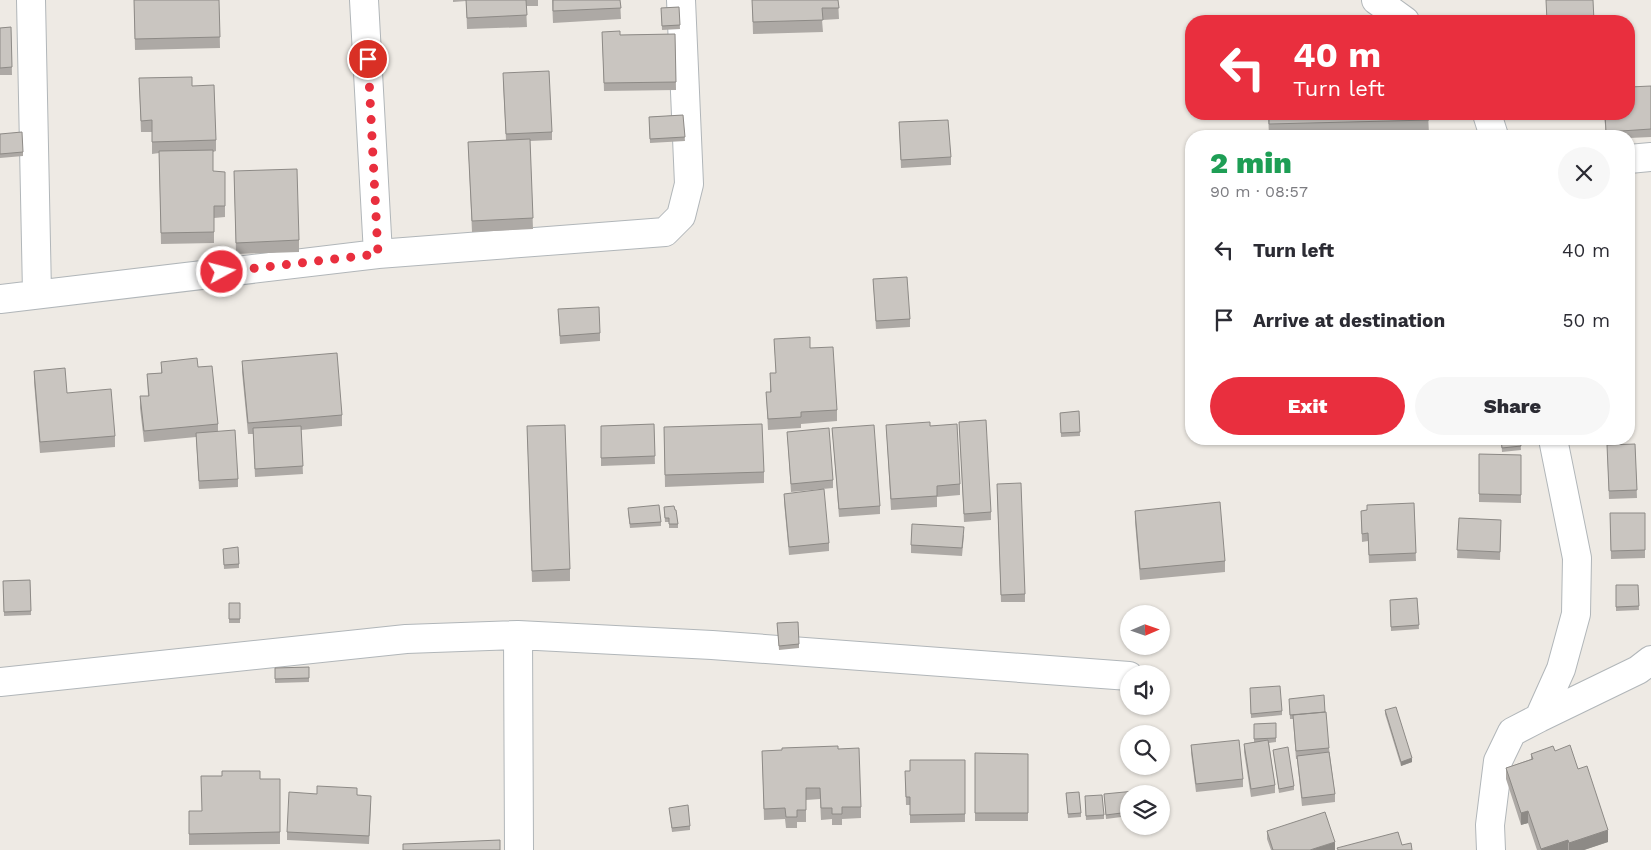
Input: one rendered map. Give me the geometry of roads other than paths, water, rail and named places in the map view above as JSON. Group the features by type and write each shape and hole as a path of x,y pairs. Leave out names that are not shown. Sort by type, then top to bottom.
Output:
{"street":[{"path":"30,0 36,293"},
{"path":"364,0 378,254"},
{"path":"0,299 36,293 378,254 665,232 681,216 689,184 680,0"},
{"path":"1376,0 1397,15"},
{"path":"1635,158 1651,157"},
{"path":"1539,718 1561,669 1576,614 1577,558 1554,445"},
{"path":"518,635 519,850"},
{"path":"0,682 406,639 518,635 712,645 1120,675"},
{"path":"1491,850 1490,825 1498,761 1512,732 1638,670 1651,660"}]}
